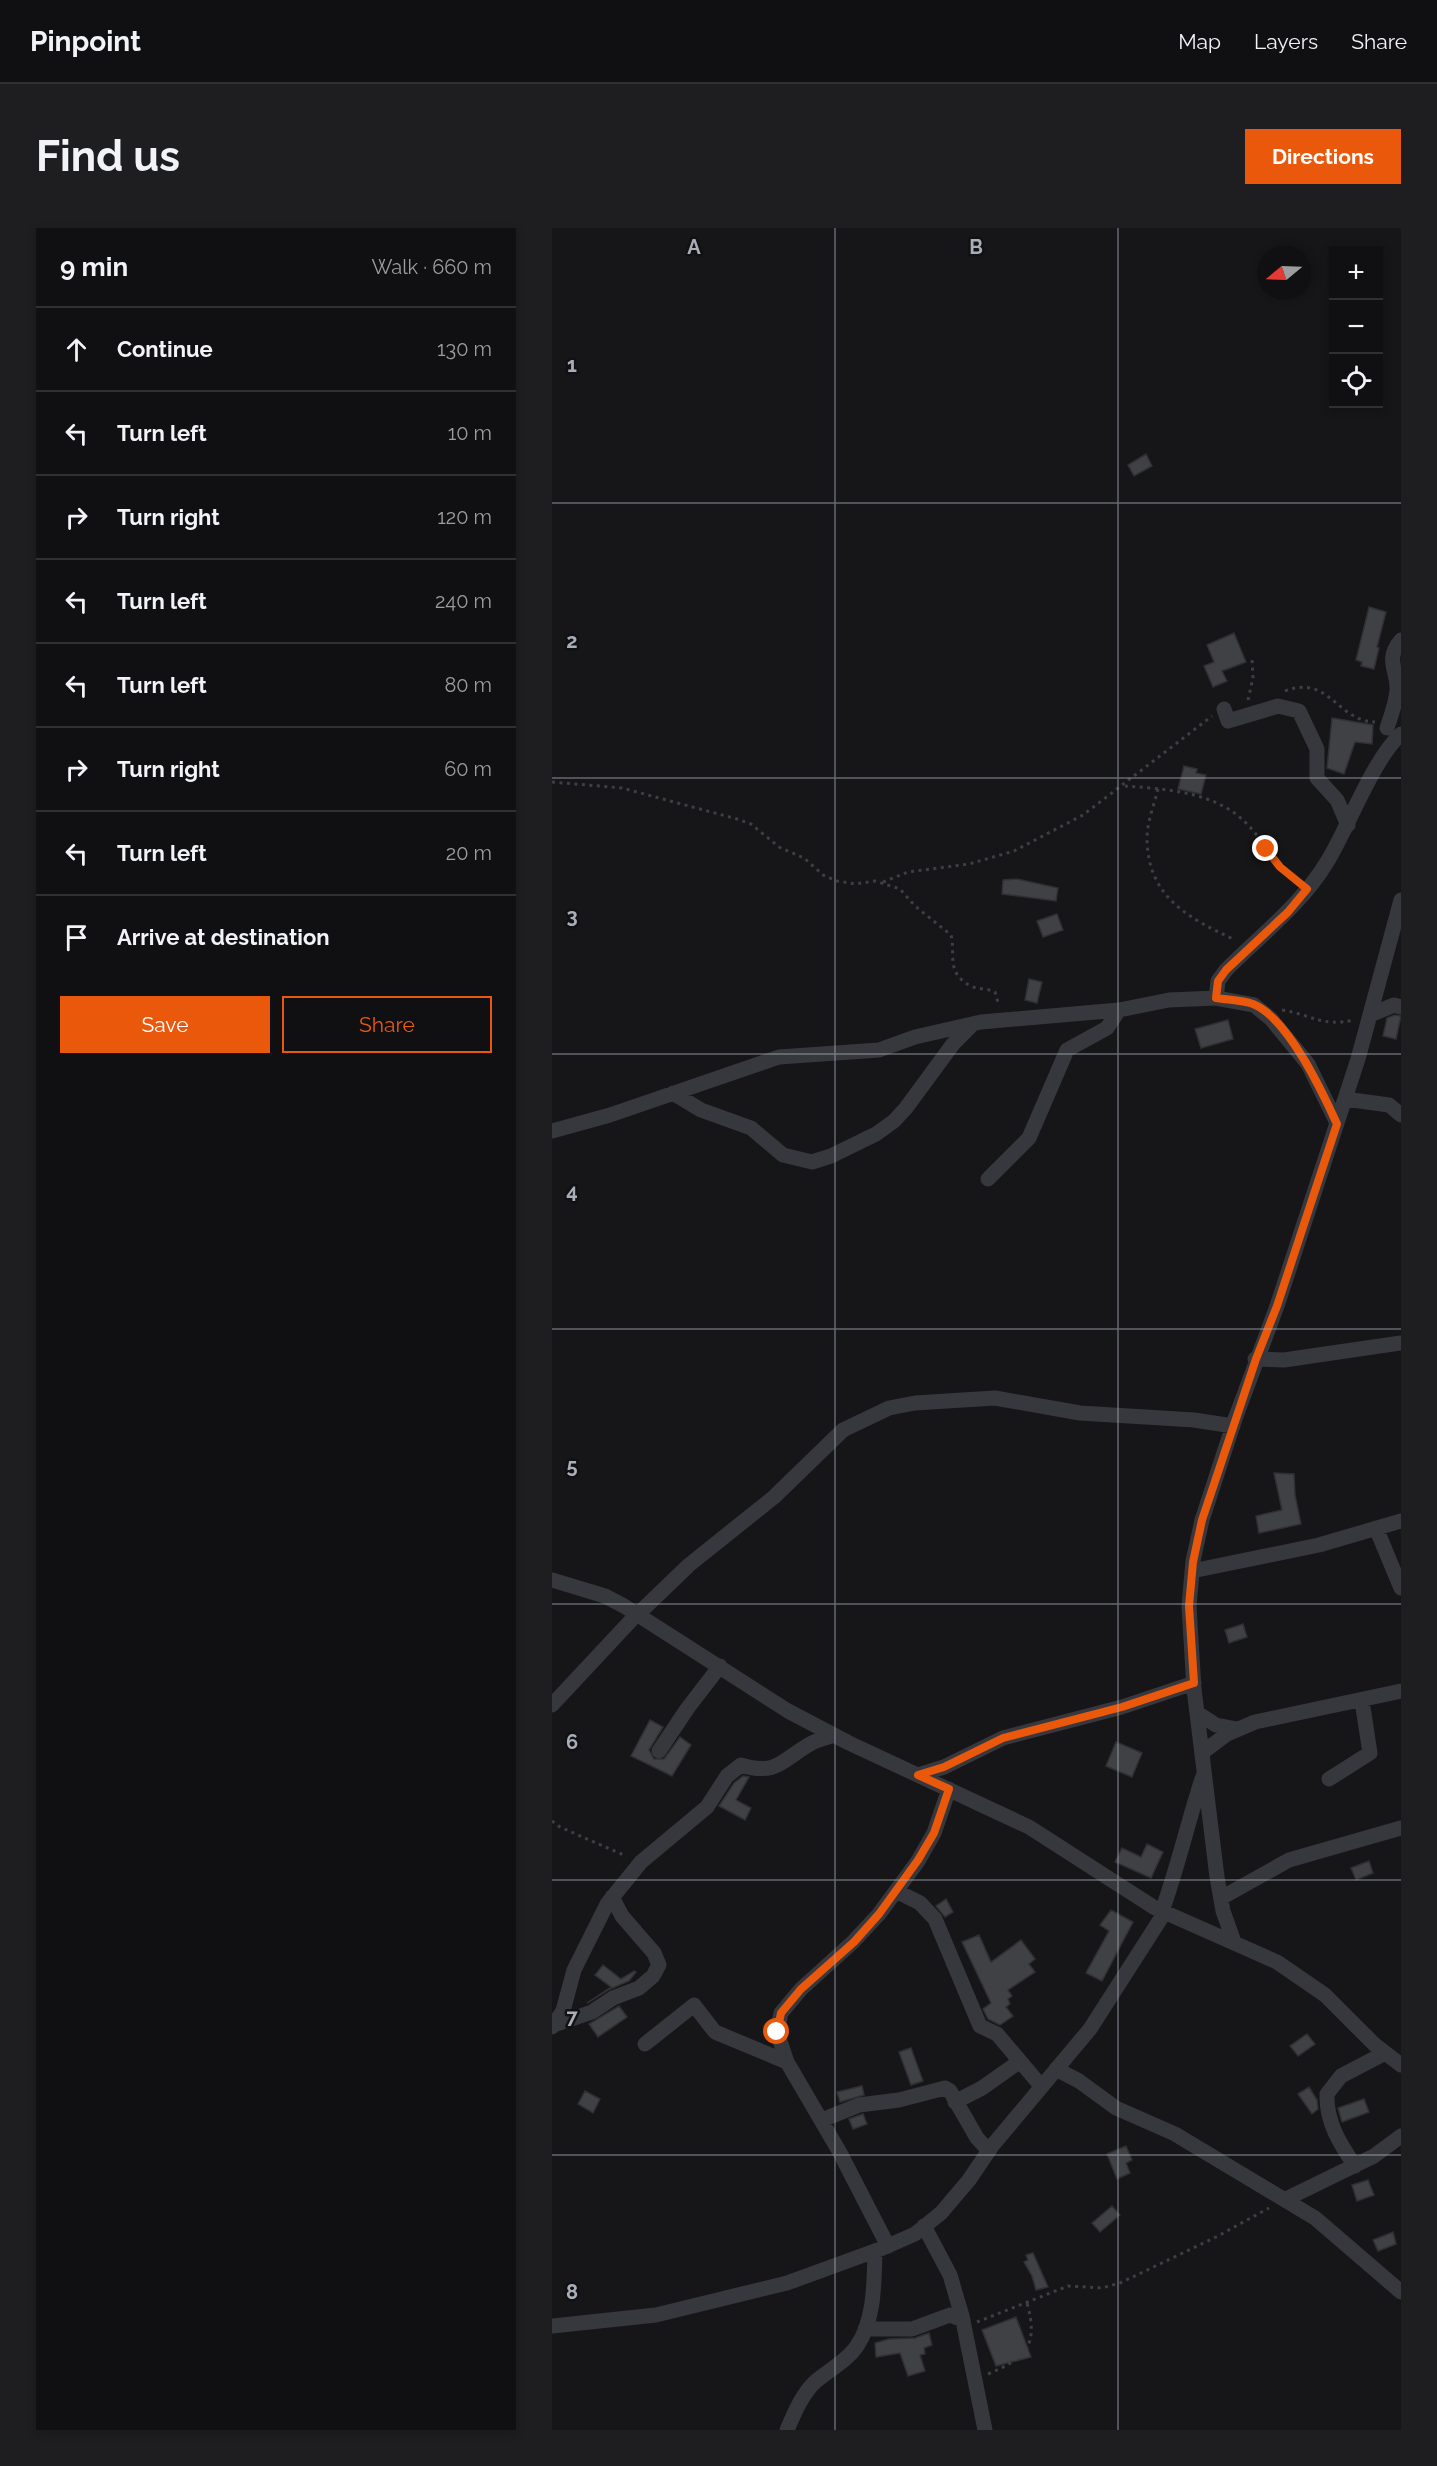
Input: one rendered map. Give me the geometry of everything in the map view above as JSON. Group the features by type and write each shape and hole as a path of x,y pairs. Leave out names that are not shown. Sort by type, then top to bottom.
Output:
{"street":[{"path":"1216,998 1218,981 1288,912 1326,864 1348,825 1394,731 1397,692 1392,660 1395,646 1401,640"},
{"path":"1224,709 1228,722 1278,706 1299,711 1317,749 1317,778 1337,800 1348,825"},
{"path":"1234,1942 1227,1925 1221,1898 1209,1826 1194,1683 1189,1606 1192,1571 1202,1520 1256,1359 1281,1296 1345,1099 1401,900"},
{"path":"552,1131 779,1057 879,1050 915,1037 1002,1020 1119,1010 1169,1000 1216,998 1254,1005 1289,1038 1308,1064 1337,1124"},
{"path":"1370,1016 1394,1005 1401,1007"},
{"path":"988,1179 1029,1138 1067,1050 1107,1028 1119,1010"},
{"path":"673,1093 701,1110 751,1128 783,1155 812,1162 831,1156 869,1138 894,1121 953,1044 973,1024"},
{"path":"1345,1099 1389,1105 1401,1115"},
{"path":"1256,1359 1284,1360 1401,1343"},
{"path":"552,1705 638,1614 689,1565 774,1497 843,1430 889,1408 915,1403 995,1398 1080,1413 1194,1420 1233,1426"},
{"path":"1192,1571 1319,1545 1401,1521"},
{"path":"1376,1528 1401,1588"},
{"path":"552,1580 605,1596 638,1614 788,1711 833,1735 1029,1827 1163,1911 1234,1942 1303,1977 1401,2066"},
{"path":"659,1751 687,1708 720,1666"},
{"path":"918,1775 944,1767 1003,1738 1122,1707 1194,1683"},
{"path":"1203,1752 1216,1741 1255,1722 1401,1691"},
{"path":"1329,1779 1370,1754 1362,1701"},
{"path":"1199,1714 1216,1725 1237,1729"},
{"path":"553,2026 563,2011 574,1970 585,1944 612,1897 641,1862 707,1807 727,1776 741,1765 756,1770 773,1769 811,1744 833,1735"},
{"path":"552,2326 656,2315 787,2283 882,2248 924,2226 941,2213 1041,2086 1090,2029 1163,1911 1187,1824 1205,1771"},
{"path":"787,2430 795,2411 813,2384 852,2353 865,2329 882,2248 822,2120 787,2062 777,2032 781,2013 801,1989 854,1942 896,1891 934,1833 949,1789"},
{"path":"1221,1898 1289,1860 1401,1828"},
{"path":"896,1891 920,1903 935,1920 980,2026 997,2034 1041,2086"},
{"path":"553,2026 592,2012 613,1998 639,1988 659,1965 654,1953 629,1926 612,1897"},
{"path":"645,2044 694,2005 715,2032 787,2062"},
{"path":"1355,2166 1335,2134 1330,2118 1328,2094 1341,2076 1385,2053"},
{"path":"955,2102 982,2088 1019,2062"},
{"path":"1056,2069 1079,2081 1116,2108 1155,2123 1286,2199 1315,2218 1401,2292"},
{"path":"822,2120 859,2104 899,2100 941,2088 950,2091 977,2138 989,2151"},
{"path":"1286,2199 1355,2166 1401,2136"},
{"path":"924,2226 950,2275 963,2323 985,2430"},
{"path":"865,2329 906,2330 950,2315 963,2323"}],"path":[{"path":"1247,702 1252,678 1252,659"},
{"path":"1282,692 1297,688 1320,690 1351,716 1362,721 1378,722 1394,731"},
{"path":"552,782 622,788 743,821 752,824 779,847 804,858 823,875 837,882 847,884 884,882 908,872 969,864 1014,851 1083,815 1224,709 1255,701"},
{"path":"1124,786 1158,789 1218,803 1248,825 1280,867 1307,889"},
{"path":"1158,789 1147,837 1149,855 1163,889 1186,915 1250,947"},
{"path":"884,882 900,889 915,906 951,935 952,962 960,978 970,986 995,992 1002,1020"},
{"path":"1254,1005 1290,1011 1319,1022 1333,1024 1370,1016"},
{"path":"552,1821 560,1827 641,1862"},
{"path":"963,2323 993,2317 1068,2286 1102,2288 1120,2283 1216,2237 1286,2199"},
{"path":"975,2379 1012,2362 1027,2349 1032,2336 1027,2303"}],"building":[{"path":"1146,454 1152,466 1134,476 1128,465"},
{"path":"1369,607 1386,612 1374,669 1361,666 1362,662 1356,660"},
{"path":"1234,633 1246,662 1222,671 1227,681 1213,687 1204,666 1214,662 1207,645"},
{"path":"1332,718 1373,725 1372,744 1355,742 1344,774 1327,768"},
{"path":"1184,766 1197,769 1196,773 1206,775 1201,794 1178,789"},
{"path":"1017,879 1058,888 1056,901 1002,894 1003,880"},
{"path":"1057,914 1063,930 1043,937 1037,921"},
{"path":"1029,979 1042,982 1037,1003 1025,1000"},
{"path":"1395,1015 1401,1016 1396,1039 1383,1036 1387,1018"},
{"path":"1228,1020 1233,1039 1201,1048 1195,1029"},
{"path":"1274,1473 1294,1474 1295,1495 1301,1524 1259,1533 1256,1516 1282,1510"},
{"path":"1243,1624 1247,1637 1229,1643 1225,1630"},
{"path":"650,1720 663,1727 649,1750 654,1759 664,1759 680,1737 691,1745 672,1776 631,1756"},
{"path":"1116,1742 1142,1753 1132,1777 1106,1766"},
{"path":"743,1776 749,1777 736,1800 751,1808 745,1820 719,1806 734,1783"},
{"path":"1147,1844 1163,1852 1151,1878 1115,1862 1122,1848 1141,1857"},
{"path":"1369,1861 1373,1873 1356,1880 1351,1868"},
{"path":"946,1899 953,1912 945,1917 936,1906"},
{"path":"1111,1910 1133,1922 1102,1981 1086,1973 1109,1931 1100,1925"},
{"path":"979,1935 991,1962 1021,1940 1035,1959 1029,1964 1035,1972 1008,1990 1012,1996 1008,1999 1010,2004 1006,2007 1013,2016 1000,2025 988,2019 983,2009 991,2003 962,1942"},
{"path":"603,1965 621,1979 636,1972 629,1981 587,2003 611,1987 595,1975"},
{"path":"619,2006 627,2017 598,2037 589,2024"},
{"path":"1307,2034 1315,2044 1298,2056 1290,2046"},
{"path":"911,2048 923,2081 911,2085 899,2052"},
{"path":"862,2086 864,2095 840,2102 837,2092"},
{"path":"1309,2087 1317,2100 1318,2109 1312,2114 1298,2094"},
{"path":"585,2091 600,2099 593,2113 578,2104"},
{"path":"1364,2099 1369,2112 1342,2122 1338,2108"},
{"path":"863,2114 867,2124 853,2129 849,2119"},
{"path":"1126,2146 1132,2160 1126,2163 1130,2173 1117,2179 1107,2154"},
{"path":"1368,2180 1374,2195 1357,2201 1352,2185"},
{"path":"1112,2206 1120,2215 1100,2232 1092,2223"},
{"path":"1393,2232 1396,2244 1378,2251 1373,2240"},
{"path":"1033,2253 1048,2287 1036,2290 1032,2276 1024,2262 1028,2260 1026,2255"},
{"path":"1016,2317 1031,2357 996,2366 982,2330"},
{"path":"929,2333 932,2345 924,2348 925,2354 920,2355 925,2371 908,2376 900,2353 876,2357 875,2343 889,2339 915,2338"}],"route":[{"path":"777,2032 781,2013 801,1989 854,1942 879,1914 918,1860 934,1833 949,1789 918,1775 944,1767 1003,1738 1122,1707 1194,1683 1189,1606 1193,1562 1202,1520 1235,1419 1298,1245 1337,1124 1308,1064 1289,1038 1271,1019 1254,1005 1216,998 1218,981 1226,970 1288,912 1307,889 1280,867 1266,849"}]}
